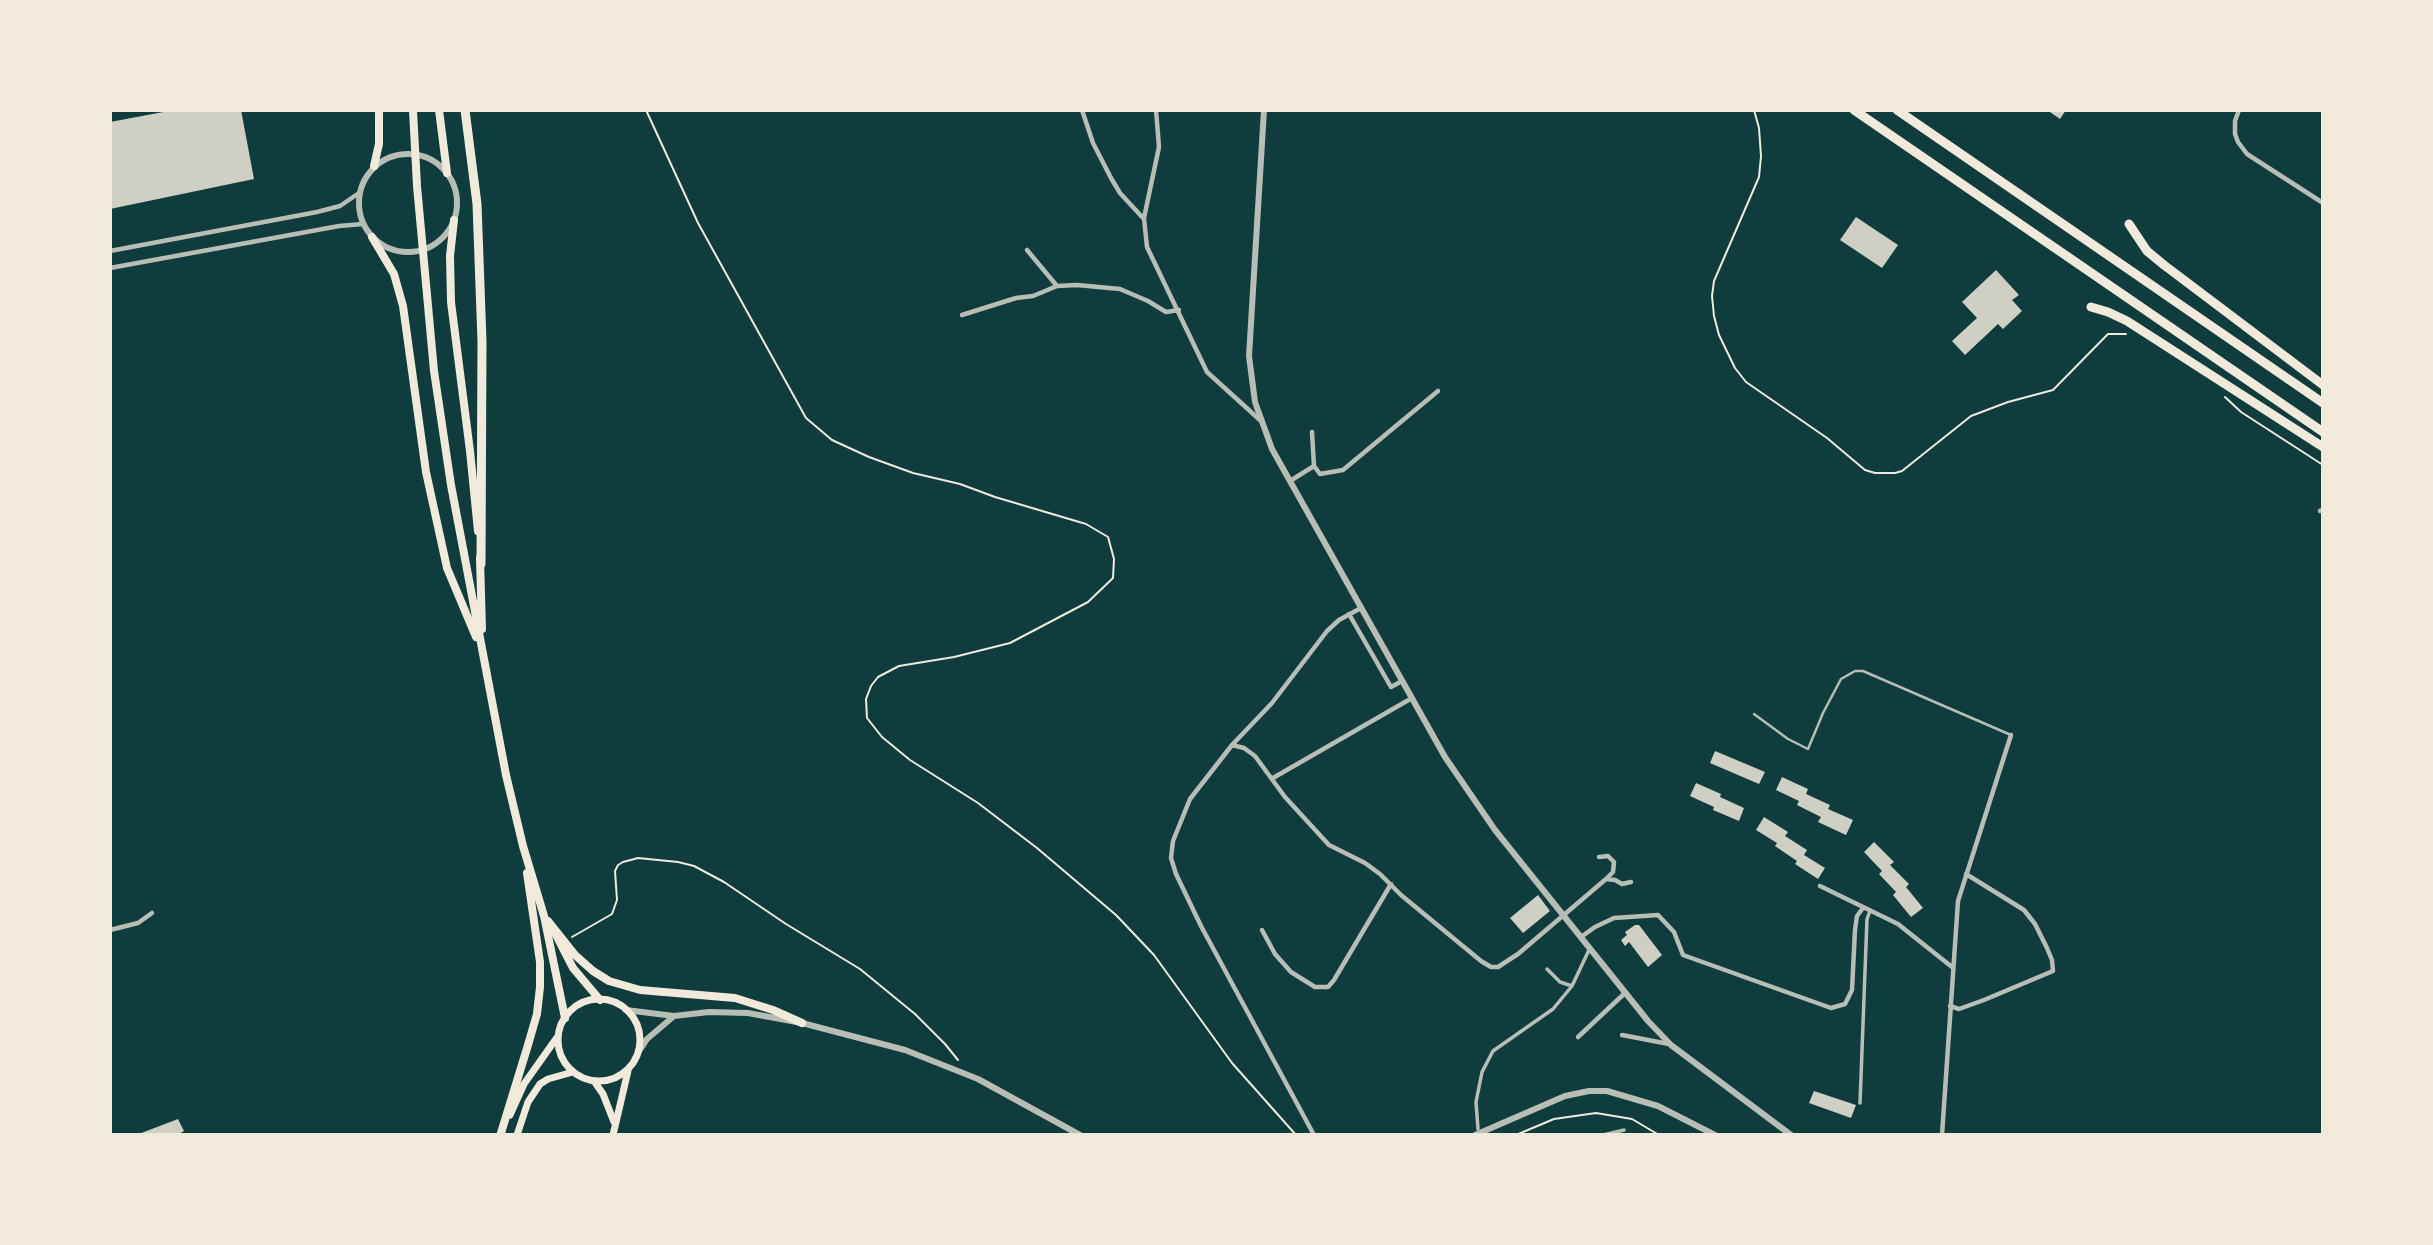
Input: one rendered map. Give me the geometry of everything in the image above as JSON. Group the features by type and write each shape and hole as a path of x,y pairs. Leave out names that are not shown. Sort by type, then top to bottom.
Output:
{"highway":[{"path":"413,110 417,186 434,371 451,485 482,653 523,846 540,962 537,1014 501,1134"},
{"path":"439,110 447,173"},
{"path":"465,110 477,204 482,341 482,653"},
{"path":"1854,110 2323,432"},
{"path":"1897,110 2323,403"},
{"path":"374,166 379,144 379,111"},
{"path":"454,220 450,256 451,302 481,564"},
{"path":"2129,224 2147,251 2323,385"},
{"path":"372,237 394,274 403,306 426,472 447,568 482,653"},
{"path":"2091,307 2127,321 2323,447"},
{"path":"523,846 544,916 565,1018"},
{"path":"544,916 573,968 600,1000"},
{"path":"554,930 593,971 625,987 653,992 734,998 773,1010 802,1023"}],"main road":[{"path":"501,1134 524,1084 558,1036 565,1018 580,1004 600,1000 610,1001 626,1010 638,1029 639,1051 628,1069 613,1135"},
{"path":"558,1036 561,1056 573,1072 594,1081 612,1079 628,1069"},
{"path":"517,1135 528,1102 540,1084 573,1072"},
{"path":"594,1081 603,1094 614,1122"}],"street":[{"path":"1082,110 1093,143 1111,178 1120,193 1144,218"},
{"path":"1156,110 1158,147 1144,218 1144,233 1151,257 1207,372 1261,421"},
{"path":"1264,110 1248,341 1251,379 1261,421 1272,449 1469,795 1625,993 1671,1045 1791,1135"},
{"path":"2239,110 2235,121 2235,134 2247,154 2323,203"},
{"path":"404,153 420,155 435,162 447,173 455,188 457,204 454,220 440,240 418,251 401,252 386,247 372,237 363,224 359,193 374,166 404,153"},
{"path":"110,251 317,212 340,206 359,193"},
{"path":"110,268 339,226 363,224"},
{"path":"1027,250 1057,286"},
{"path":"962,315 1016,298 1033,296 1057,286 1077,285 1120,289 1166,312 1179,310"},
{"path":"1312,432 1314,466 1320,474 1343,470 1438,391"},
{"path":"1290,481 1314,466"},
{"path":"1314,1135 1201,926 1176,874 1171,858 1172,841 1190,799 1231,745 1272,703 1326,631 1361,608"},
{"path":"1349,614 1391,687 1402,681"},
{"path":"1273,778 1412,698"},
{"path":"1942,1135 1958,901 2011,735"},
{"path":"1231,745 1244,748 1255,756 1285,797 1329,845 1365,863 1480,961 1491,967 1498,967 1511,959 1613,872 1614,862 1608,856 1600,857"},
{"path":"1950,1006 1959,1009 2053,971 2052,960 2035,923 2024,911 1966,874"},
{"path":"1606,879 1622,884 1631,882"},
{"path":"1262,930 1275,954 1291,972 1315,987 1328,986 1391,884"},
{"path":"1820,886 1898,924 1952,967"},
{"path":"1581,937 1614,918 1658,915 1674,932 1683,955 1831,1008 1845,1004 1852,990 1856,923 1863,908"},
{"path":"1860,1103 1867,919 1870,911"},
{"path":"110,929 138,923 152,913"},
{"path":"1590,948 1572,986 1553,1009 1493,1051 1482,1072 1476,1102 1476,1132 1565,1096 1589,1091 1607,1091 1658,1106 1715,1135"},
{"path":"1547,969 1560,982 1572,986"},
{"path":"1578,1037 1625,993"},
{"path":"626,1010 674,1017 734,1012 802,1023 905,1050 960,1070 1080,1135"},
{"path":"639,1051 653,1033 674,1017"},
{"path":"1622,1035 1671,1045"},
{"path":"1603,1135 1624,1130"}],"lane":[{"path":"1754,714 1788,739 1808,749 1841,680 1854,671 1863,671 2011,735"}],"path":[{"path":"646,110 698,223 806,418 832,440 869,457 913,473 960,484 1086,524 1108,537 1114,559 1113,578 1088,602 1010,643 954,657 899,666 878,677 866,699 867,718 881,737 910,760 978,803 1037,848 1116,915 1154,955 1232,1063 1296,1135"},
{"path":"1754,110 1759,128 1759,177 1714,281 1712,296 1719,335 1735,368 1746,382 1827,438 1865,470 1875,473 1902,471 1971,416 2008,402 2053,390 2097,342 2108,334 2128,334"},
{"path":"2224,396 2241,412 2323,465"},
{"path":"564,939 588,929 612,914 617,900 615,871 623,862 638,858 694,866 716,877 860,969 915,1014 945,1044 957,1059 960,1070"},
{"path":"1516,1135 1554,1119 1596,1113 1632,1119 1659,1135"}],"building":[{"path":"174,110 241,110 254,179 110,209 110,122"},
{"path":"2047,110 2066,110 2060,119"},
{"path":"1856,217 1898,245 1882,268 1840,240"},
{"path":"1996,270 2019,295 2012,300 2022,311 2003,329 1998,324 1965,355 1952,341 1977,318 1962,302"},
{"path":"1715,751 1765,772 1759,784 1710,763"},
{"path":"1782,777 1808,789 1806,794 1830,805 1828,809 1853,820 1846,835 1818,822 1821,817 1797,805 1799,801 1776,790"},
{"path":"1696,783 1744,808 1739,821 1690,796"},
{"path":"1764,817 1788,832 1785,836 1807,850 1804,855 1825,868 1818,879 1795,864 1797,861 1775,846 1777,843 1756,830"},
{"path":"1874,842 1894,862 1890,865 1909,884 1906,887 1923,908 1911,917 1893,895 1896,892 1879,874 1882,871 1864,852"},
{"path":"1538,895 1550,911 1523,933 1510,918"},
{"path":"1639,925 1662,955 1648,967 1629,942 1625,946 1621,940 1627,935 1625,932"},
{"path":"1814,1091 1856,1105 1851,1118 1809,1103"},
{"path":"178,1119 184,1131 177,1135 136,1135"}]}
